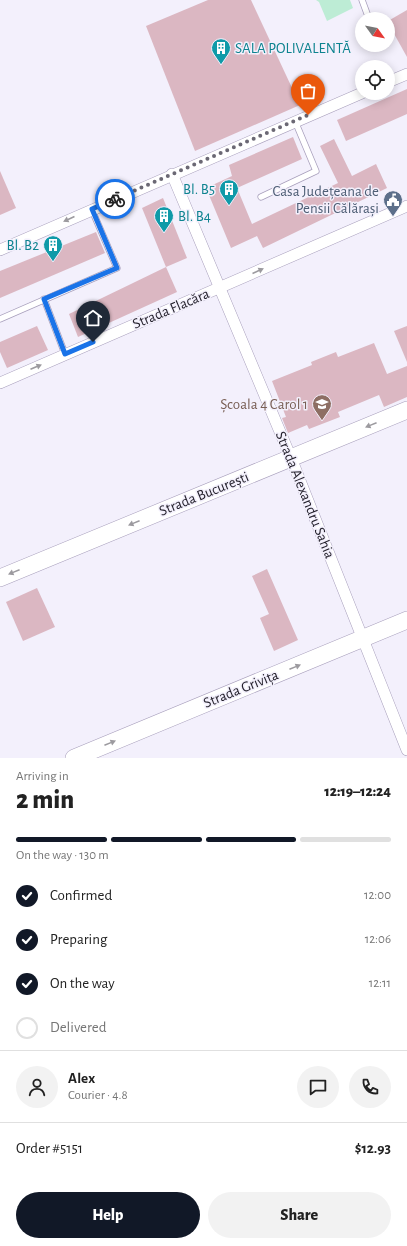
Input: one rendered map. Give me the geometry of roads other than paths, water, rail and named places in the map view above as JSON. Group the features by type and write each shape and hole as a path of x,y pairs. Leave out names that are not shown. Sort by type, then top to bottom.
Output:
{"main road":[{"name":"Strada București","path":"0,578 407,410"},
{"name":"Strada Grivița","path":"74,758 407,620"}],"street":[{"path":"395,79 407,74"},
{"path":"0,250 172,174 355,96"},
{"name":"Strada Alexandru Sahia","path":"172,174 290,458 407,750"},
{"name":"Strada Flacăra","path":"0,383 407,206"}],"lane":[{"path":"362,0 366,12"},
{"path":"261,197 316,171 295,121"},
{"path":"0,319 117,268 92,209"},
{"path":"44,299 65,354"}],"place":[{"name":"SALA POLIVALENTĂ","path":"221,65"},
{"name":"Bl. B5","path":"229,206"},
{"name":"Casa Județeana de Pensii Călărași","path":"393,217"},
{"name":"Bl. B4","path":"164,233"},
{"name":"Bl. B2","path":"53,262"},
{"name":"Școala 4 Carol 1","path":"322,421"}]}
